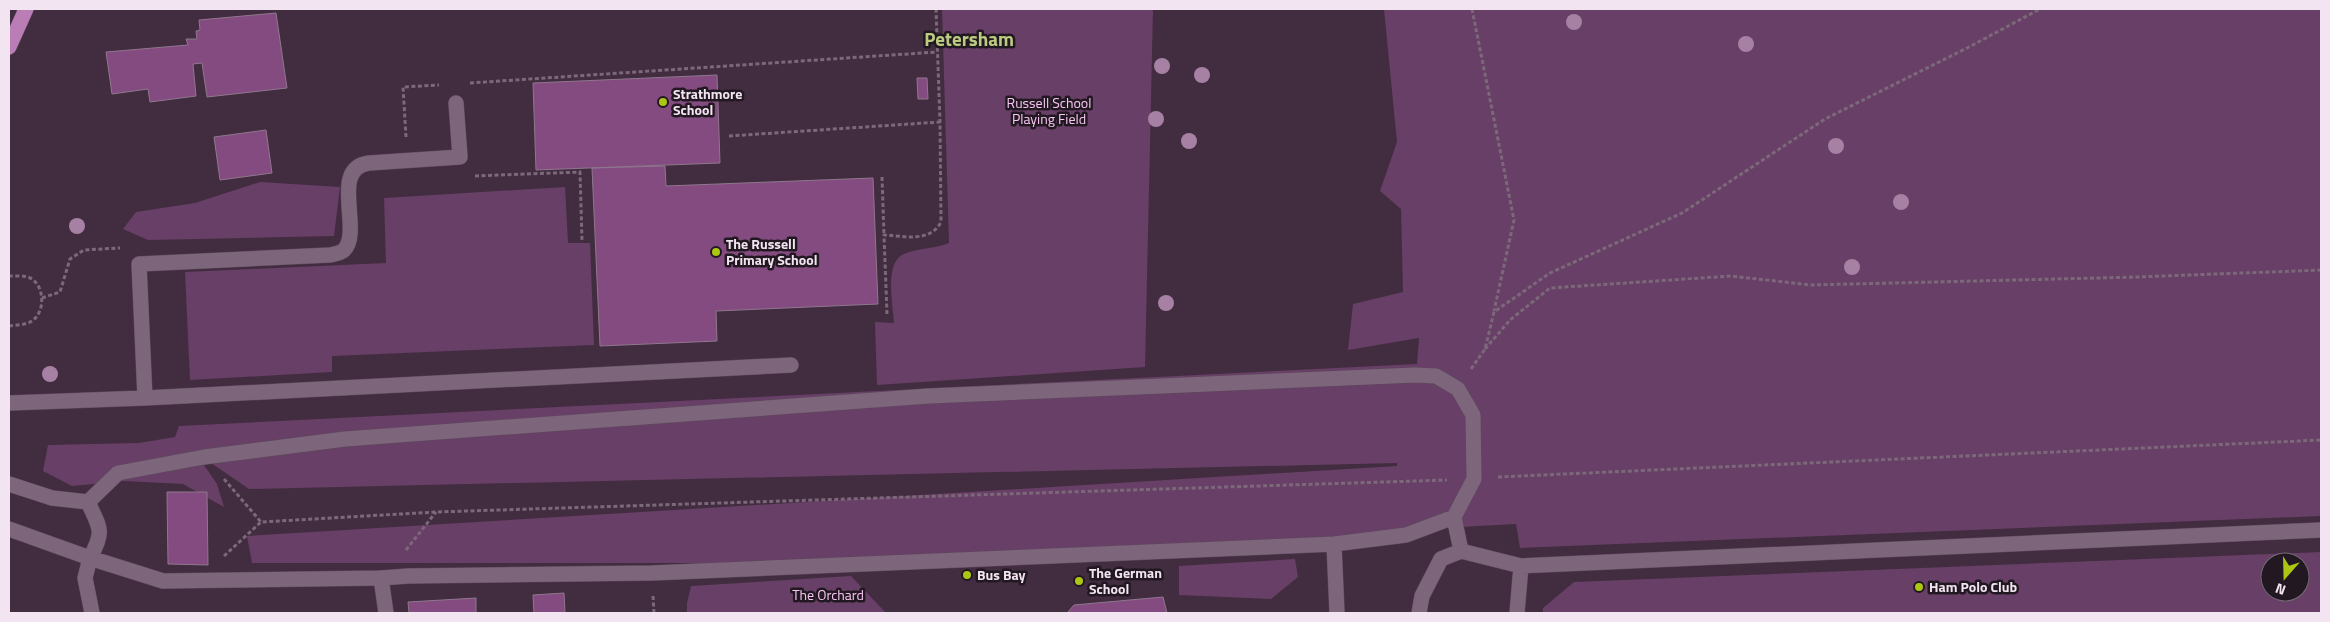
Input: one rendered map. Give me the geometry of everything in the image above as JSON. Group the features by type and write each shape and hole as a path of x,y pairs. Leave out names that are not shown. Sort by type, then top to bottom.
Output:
{"main road":[{"path":"9,47 26,9"}],"street":[{"path":"145,398 139,264 330,255 341,252 348,244 349,182 356,166 368,163 460,157 456,103"},
{"path":"9,403 145,398 791,365"},
{"path":"88,502 118,473 204,457 345,439 929,396 1415,374 1436,376 1458,388 1473,415 1474,479 1454,517 1461,551"},
{"path":"9,484 52,498 88,502"},
{"path":"88,502 99,527 100,539 90,558 85,578 92,613"},
{"path":"9,529 90,558 163,581 652,573 1334,544 1406,535 1454,517"},
{"path":"1419,613 1422,596 1441,560 1461,551 1521,566 2321,530"},
{"path":"1334,544 1337,613"},
{"path":"1517,613 1521,566"},
{"path":"381,578 386,613"}],"path":[{"path":"884,236 927,236 936,231 941,222 936,9"},
{"path":"1472,9 1514,220 1485,348"},
{"path":"1494,312 1550,273 1682,213 1825,119 2040,9"},
{"path":"462,83 937,52"},
{"path":"406,141 403,87 442,84"},
{"path":"729,136 940,122"},
{"path":"465,177 580,172 582,240"},
{"path":"882,177 887,314"},
{"path":"1458,388 1485,348 1510,320 1550,288 1731,276 1811,285 2138,278 2321,270"},
{"path":"9,276 31,278 39,286 42,301 38,316 30,322 9,326"},
{"path":"198,579 262,522 436,512 1474,479 1502,476 2321,440"},
{"path":"204,457 262,522"},
{"path":"381,578 401,557 436,512"}],"green space":[{"name":"Russell School Playing Field","path":"942,9 1153,9 1145,367 877,385 875,322 894,323 891,285 894,266 904,254 949,243"},
{"path":"1384,9 2321,9 2321,516 1520,548 1516,524 1423,529 1406,535 887,563 252,563 247,536 1397,466 1397,463 249,489 195,452 217,484 224,507 183,484 125,481 72,486 43,471 48,445 139,443 175,437 179,426 1417,364 1419,338 1348,350 1353,304 1403,292 1401,209 1380,191 1397,142"},
{"path":"260,182 340,187 334,236 148,240 123,229 136,212 195,203"},
{"path":"565,187 568,243 590,243 594,345 332,356 332,372 190,380 185,272 386,263 384,198"},
{"name":"Ham Polo Club","path":"2310,552 2321,552 2321,613 1543,613 1543,608 1574,582 2260,554 2260,602 2310,602"},
{"path":"1295,559 1298,577 1271,599 1179,595 1179,566"},
{"name":"The Orchard","path":"851,576 886,613 687,613 691,586"}],"building":[{"path":"276,13 287,88 207,97 202,63 193,64 196,96 150,102 148,89 112,94 106,52 188,45 186,39 197,39 196,31 200,30 199,20"},
{"path":"717,75 720,163 536,170 533,83"},
{"path":"917,78 927,78 928,99 918,99"},
{"path":"266,130 272,173 220,180 214,137"},
{"path":"665,166 666,186 873,178 878,304 716,311 717,341 600,346 592,168"},
{"path":"167,492 207,492 208,565 168,564"},
{"path":"564,593 565,613 534,613 533,595"},
{"path":"1163,597 1167,613 1067,613 1074,605"},
{"path":"476,598 476,613 409,613 408,602"}],"place":[{"name":"Strathmore School","path":"663,102"},
{"name":"The Russell Primary School","path":"716,252"},
{"name":"Bus Bay","path":"967,575"},
{"name":"The German School","path":"1079,581"},
{"name":"Ham Polo Club","path":"1919,587"}],"district":[{"name":"Petersham","path":"969,39"}]}
